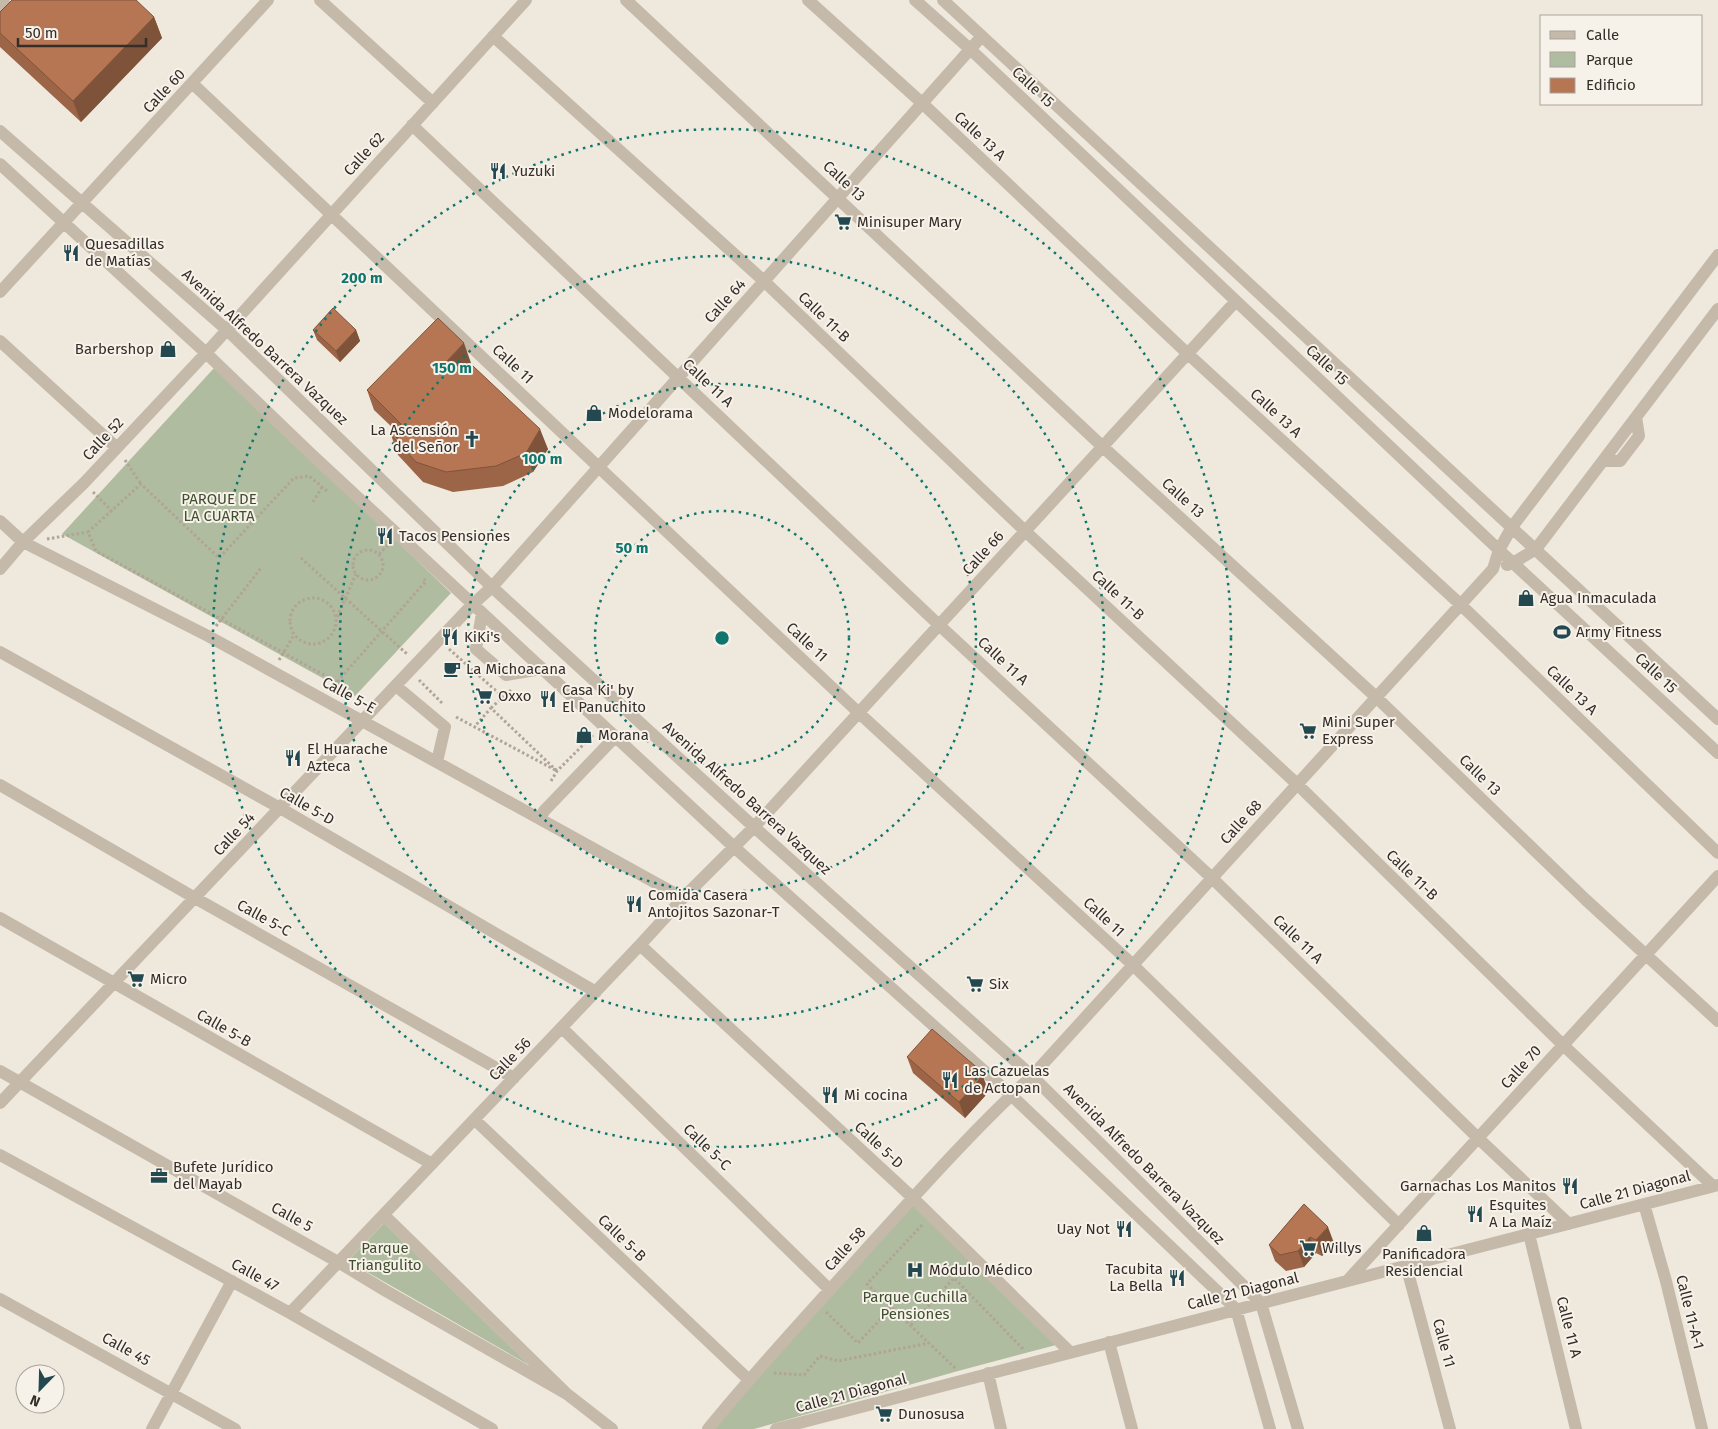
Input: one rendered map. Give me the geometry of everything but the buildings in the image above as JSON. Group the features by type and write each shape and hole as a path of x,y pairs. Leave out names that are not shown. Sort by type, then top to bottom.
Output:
{"street":[{"path":"0,0 9,8 0,18"},
{"name":"Calle 60","path":"0,292 193,84 268,0"},
{"path":"320,0 433,103"},
{"name":"Calle 62","path":"227,330 526,0"},
{"name":"Calle 13","path":"626,0 1103,447 1376,697 1586,900 1718,1021"},
{"name":"Calle 13 A","path":"808,0 1460,604 1718,853"},
{"name":"Calle 15","path":"915,0 970,49 1499,550 1718,753"},
{"name":"Calle 15","path":"943,0 1718,719"},
{"name":"Calle 11-B","path":"493,36 764,281 1025,531 1297,784 1563,1045 1716,1186"},
{"name":"Calle 64","path":"492,587 982,36"},
{"name":"Calle 11","path":"193,84 859,713 1132,965 1399,1225"},
{"name":"Calle 11 A","path":"412,125 940,625 1212,878 1478,1138 1569,1224"},
{"name":"Avenida Alfredo Barrera Vazquez","path":"0,130 227,330 492,587 754,827 1032,1076 1261,1303 1298,1429"},
{"path":"0,164 206,353 615,738 1011,1095 1236,1309 1270,1429"},
{"name":"Calle 68","path":"1011,1095 1032,1076 1493,568 1499,550 1512,527 1716,262"},
{"name":"Calle 66","path":"754,827 1236,301"},
{"path":"1493,568 1513,563 1536,549 1718,308"},
{"name":"Calle 52","path":"0,569 23,542 84,483 227,330"},
{"path":"0,341 117,448"},
{"name":"Calle 5-E","path":"0,521 23,542 208,636 683,898"},
{"name":"Calle 54","path":"0,1103 396,686 477,609 492,587"},
{"path":"477,609 476,649 506,675 541,669"},
{"name":"Calle 5-D","path":"0,652 280,808 596,992"},
{"path":"396,686 444,726 437,762"},
{"path":"540,819 544,811 615,738"},
{"name":"Calle 5-C","path":"0,785 195,898 514,1078"},
{"name":"Calle 56","path":"290,1313 640,946 683,898 754,827"},
{"name":"Calle 70","path":"1348,1280 1718,876"},
{"name":"Calle 5-B","path":"0,918 432,1164"},
{"name":"Calle 5-D","path":"640,946 913,1198 1070,1352"},
{"name":"Calle 5-C","path":"562,1028 830,1290"},
{"name":"Calle 5","path":"0,1071 567,1394"},
{"name":"Calle 58","path":"708,1429 752,1375 913,1198 1011,1095"},
{"name":"Calle 5-B","path":"474,1120 752,1375"},
{"name":"Calle 47","path":"0,1155 290,1313 492,1429"},
{"name":"Calle 21 Diagonal","path":"776,1429 1716,1186"},
{"name":"Calle 11-A-1","path":"1644,1204 1666,1281 1702,1429"},
{"name":"Calle 5","path":"384,1215 567,1394 612,1429"},
{"name":"Calle 11 A","path":"1529,1234 1576,1429"},
{"name":"Calle 11","path":"1406,1266 1450,1429"},
{"path":"152,1429 232,1281"},
{"name":"Calle 45","path":"0,1299 235,1429"},
{"path":"1109,1342 1132,1429"},
{"path":"988,1373 1001,1429"}],"path":[{"path":"117,448 141,484 219,558 294,478 309,476 330,493"},
{"path":"84,483 112,511"},
{"path":"23,542 88,532 141,484"},
{"path":"313,502 322,487"},
{"path":"88,532 96,551 337,682 347,698"},
{"path":"379,554 387,546 394,551"},
{"path":"370,549 379,554 383,568 378,576 364,580 356,574 352,564 356,555 370,549"},
{"path":"301,558 382,631 456,717 557,771"},
{"path":"208,636 262,568"},
{"path":"336,618 330,604 315,597 308,598 294,606 290,613 290,628 294,635 306,643 314,644 327,639 332,633 336,618 356,574"},
{"path":"337,682 426,581 419,575"},
{"path":"272,672 294,635"},
{"path":"445,645 504,697"},
{"path":"475,726 516,684"},
{"path":"491,708 557,771"},
{"path":"454,725 456,717"},
{"path":"548,785 557,771 595,732"},
{"path":"931,1216 867,1284 958,1371"},
{"path":"911,1325 954,1278 1026,1352"},
{"path":"817,1304 858,1343 892,1308"},
{"path":"752,1375 804,1375 820,1356 838,1361 930,1343"}],"green space":[{"name":"PARQUE DE LA CUARTA","path":"215,367 451,593 355,696 62,534"},
{"name":"Parque Cuchilla Pensiones","path":"910,1201 1056,1345 754,1429 713,1429"},
{"name":"Parque Triangulito","path":"384,1223 529,1365 348,1261"}],"place":[{"name":"Yuzuki","path":"498,171"},
{"name":"Minisuper Mary","path":"843,222"},
{"name":"Quesadillas de Matías","path":"71,253"},
{"name":"Barbershop","path":"168,349"},
{"name":"Modelorama","path":"594,413"},
{"name":"La Ascensión del Señor","path":"472,439"},
{"name":"Tacos Pensiones","path":"385,536"},
{"name":"Agua Inmaculada","path":"1526,598"},
{"name":"Army Fitness","path":"1562,632"},
{"name":"KiKi's","path":"450,637"},
{"name":"La Michoacana","path":"452,669"},
{"name":"Oxxo","path":"484,696"},
{"name":"Casa Ki' by El Panuchito","path":"548,699"},
{"name":"Mini Super Express","path":"1308,731"},
{"name":"Morana","path":"584,735"},
{"name":"El Huarache Azteca","path":"293,758"},
{"name":"Comida Casera Antojitos Sazonar-T","path":"634,904"},
{"name":"Micro","path":"136,979"},
{"name":"Six","path":"975,984"},
{"name":"Las Cazuelas de Actopan","path":"950,1080"},
{"name":"Mi cocina","path":"830,1095"},
{"name":"Bufete Jurídico del Mayab","path":"159,1176"},
{"name":"Garnachas Los Manitos","path":"1570,1186"},
{"name":"Esquites A La Maíz","path":"1475,1214"},
{"name":"Uay Not","path":"1124,1229"},
{"name":"Panificadora Residencial","path":"1424,1233"},
{"name":"Willys","path":"1308,1248"},
{"name":"Módulo Médico","path":"915,1270"},
{"name":"Tacubita La Bella","path":"1177,1278"},
{"name":"Dunosusa","path":"884,1414"}]}
